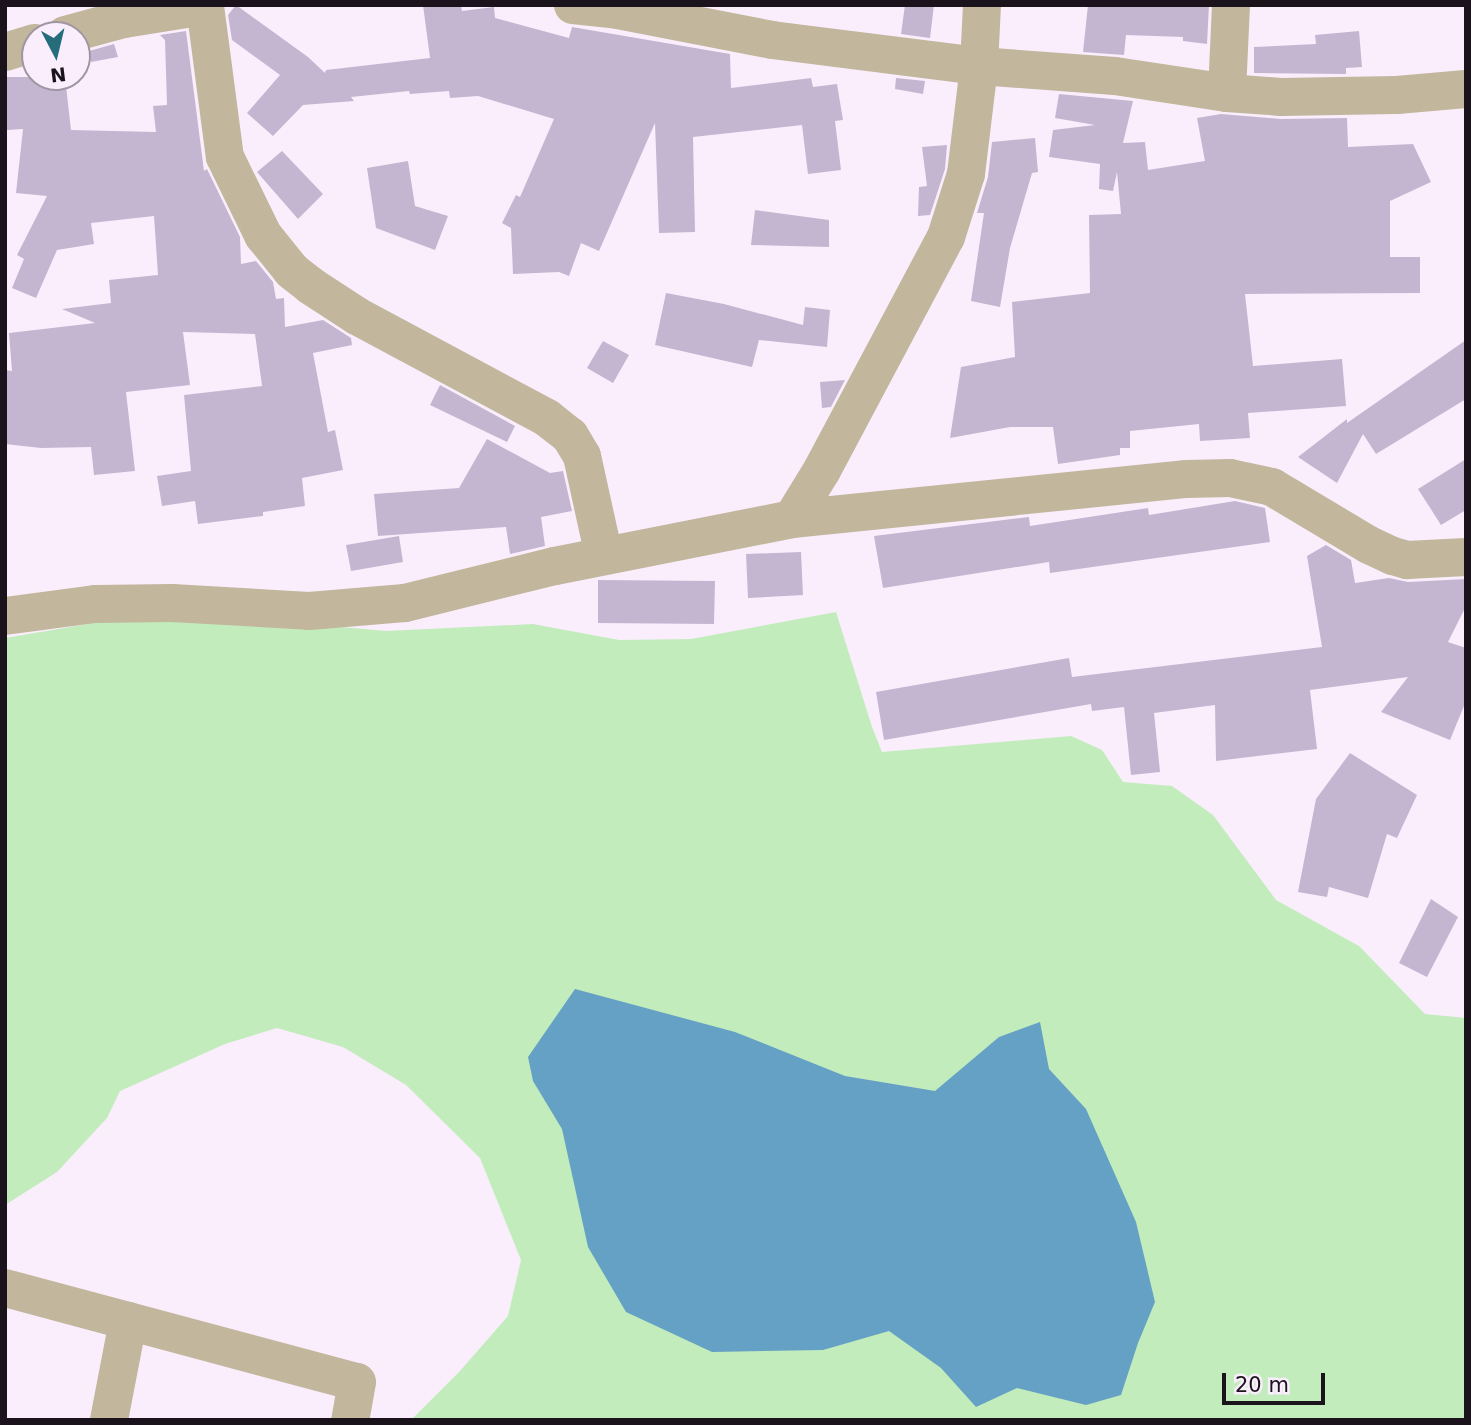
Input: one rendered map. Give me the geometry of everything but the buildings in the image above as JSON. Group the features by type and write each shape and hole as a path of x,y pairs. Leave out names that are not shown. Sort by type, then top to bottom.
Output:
{"street":[{"path":"573,5 618,10 772,40 979,66 1115,76 1227,93 1344,96 1466,89"},
{"path":"792,519 822,470 946,237 966,174 979,66 982,5"},
{"path":"1227,93 1231,5"},
{"path":"91,28 124,19 205,6 225,157 263,236 292,271 357,316 547,418 570,436 582,456 604,556"},
{"path":"5,616 95,604 172,603 309,611 405,603 604,556 792,519 1187,479 1230,478 1272,486 1369,545 1407,560 1466,557"},
{"path":"5,1289 356,1382 350,1420"},
{"path":"109,1420 128,1321"}],"green space":[{"path":"165,611 386,631 533,624 619,640 691,639 836,612 882,752 1071,736 1102,750 1123,782 1172,786 1213,815 1276,900 1359,946 1425,1014 1466,1018 1466,1420 411,1420 460,1371 508,1316 521,1260 480,1158 406,1085 343,1047 277,1028 225,1044 120,1091 107,1118 57,1172 5,1205 5,638"}],"water":[{"path":"575,989 735,1032 845,1076 935,1091 999,1037 1040,1022 1049,1069 1086,1109 1136,1222 1155,1302 1121,1395 1086,1405 1017,1388 976,1407 941,1368 889,1331 823,1350 712,1352 626,1312 588,1247 562,1129 533,1081 528,1057"}]}
